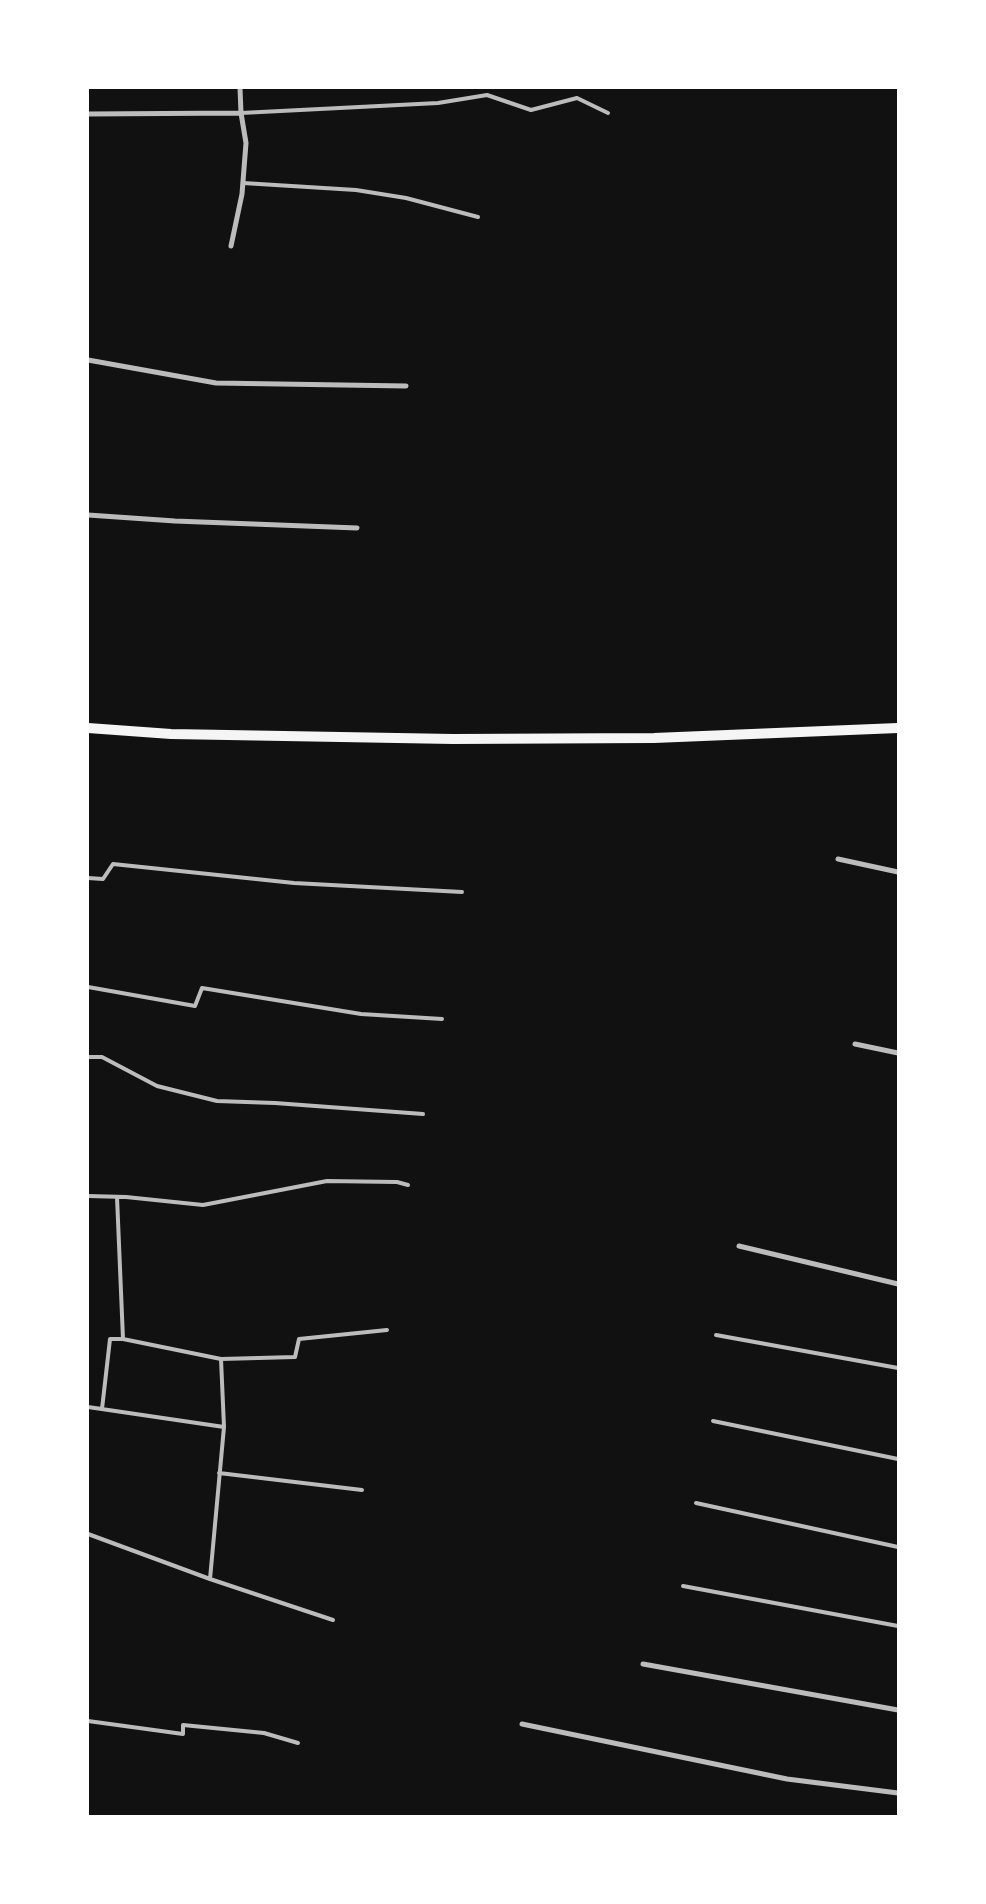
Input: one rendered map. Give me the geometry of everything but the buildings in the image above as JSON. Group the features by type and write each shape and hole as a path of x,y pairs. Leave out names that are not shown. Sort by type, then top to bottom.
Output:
{"main road":[{"path":"88,728 171,734 453,739 654,738 898,728"}],"street":[{"path":"231,246 243,183 246,143 241,113 240,88"},
{"path":"88,114 241,113"},
{"path":"88,360 216,383 406,386"},
{"path":"88,515 175,521 357,528"},
{"path":"838,859 898,872"},
{"path":"855,1044 898,1053"},
{"path":"739,1246 898,1284"},
{"path":"643,1664 898,1710"},
{"path":"522,1724 787,1779 898,1793"}],"lane":[{"path":"241,113 438,102 486,95 531,110 577,98 608,113"},
{"path":"243,183 356,190 406,198 478,218"},
{"path":"88,878 103,879 112,864 294,883 462,892"},
{"path":"88,987 195,1006 202,988 361,1014 442,1019"},
{"path":"88,1056 102,1057 157,1086 217,1101 275,1103 423,1114"},
{"path":"88,1196 203,1205 327,1181 398,1182 408,1185"},
{"path":"117,1197 123,1339"},
{"path":"102,1409 110,1339 123,1339 221,1359 295,1357 299,1339 387,1330"},
{"path":"716,1336 898,1368"},
{"path":"210,1579 224,1427 221,1359"},
{"path":"88,1407 224,1427"},
{"path":"713,1421 898,1459"},
{"path":"219,1473 362,1490"},
{"path":"696,1504 898,1547"},
{"path":"88,1534 210,1579 333,1620"},
{"path":"683,1586 898,1626"},
{"path":"88,1720 183,1734 183,1725 255,1732 298,1743"}]}
